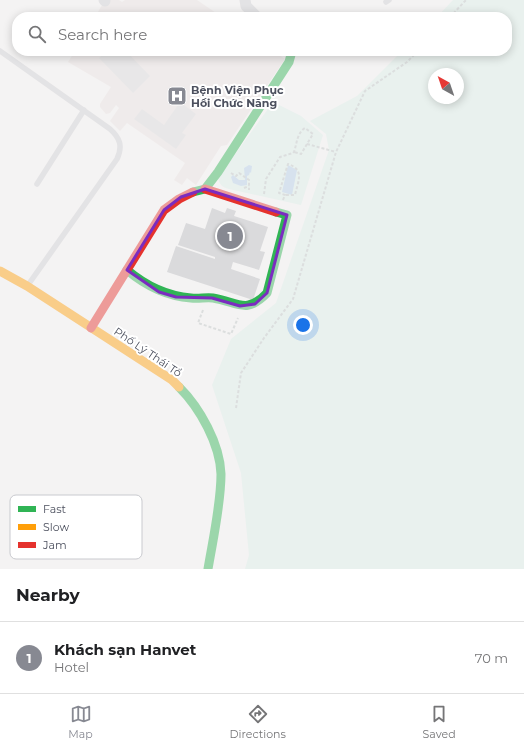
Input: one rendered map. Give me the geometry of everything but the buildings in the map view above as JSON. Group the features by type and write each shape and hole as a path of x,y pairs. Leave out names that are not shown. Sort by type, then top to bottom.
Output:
{"street":[{"path":"244,0 246,6 252,12"},
{"path":"205,189 218,172 289,62 291,56"},
{"path":"91,328 164,210 181,197 194,191 205,189 286,215 267,293 262,300 255,304 240,306 212,298 191,299 176,297 159,292 140,282 127,270"},
{"name":"Phố Lý Thái Tổ","path":"0,271 27,286 172,380 191,399 216,446 221,473 220,494 208,569"}],"lane":[{"path":"0,52 110,129 117,135 120,143 121,152 117,159 27,286"},
{"path":"37,184 84,110"}],"path":[{"path":"455,12 466,0"},
{"path":"236,408 241,373 264,338 293,300 336,152 365,92 408,62 413,56"},
{"path":"262,207 266,179 280,157 294,152 299,133 305,128 313,134 300,154 294,152"},
{"path":"307,144 336,152"},
{"path":"288,164 296,166 299,178 295,195 285,195 279,193 288,164"},
{"path":"229,177 230,173 236,176 239,173 246,177"},
{"path":"243,188 249,186"},
{"path":"279,212 285,195"},
{"path":"207,298 198,323 231,334 243,306"}],"highlighted area":[{"path":"205,189 287,215 267,293 255,304 240,306 212,298 176,297 159,292 127,270 164,210 181,197"}],"shaded area":[{"path":"105,0 119,0 122,2 125,0 197,0 215,12 98,12"},
{"path":"453,0 524,0 524,569 245,569 249,555 241,473 212,385 231,339 276,303 329,150 326,134 310,121 357,96 397,56 512,56 512,12 442,12"},
{"path":"72,56 280,56 285,59 227,145 221,146 196,185 187,178 182,185 174,180 185,163 127,123 120,131 110,121 119,108 116,105 110,113 106,114 100,107 100,104 111,87 68,62"},
{"path":"273,102 301,116 323,135 301,205 227,188 222,185 218,178"}],"water":[{"path":"249,165 252,166 251,173 250,172 247,176 247,185 241,186 233,183 231,177 233,175 239,180 245,180 244,168"},
{"path":"288,165 297,170 292,195 282,192"}],"traffic: fast":[{"path":"193,192 205,189 218,172 289,62 291,56"},
{"path":"127,270 149,285 173,295 194,298 213,298 242,305 253,304 267,293 287,215 276,212"},
{"path":"179,387 194,405 208,427 220,463 220,497 208,569"}],"traffic: slow":[{"path":"0,271 27,286 172,380 179,387"}],"traffic: jam":[{"path":"205,189 276,212"},
{"path":"91,328 164,210 179,199 193,192"}],"place":[{"name":"Bệnh Viện Phục Hồi Chức Năng","path":"177,96"},
{"name":"Khách sạn Hanvet","path":"230,236"}]}
